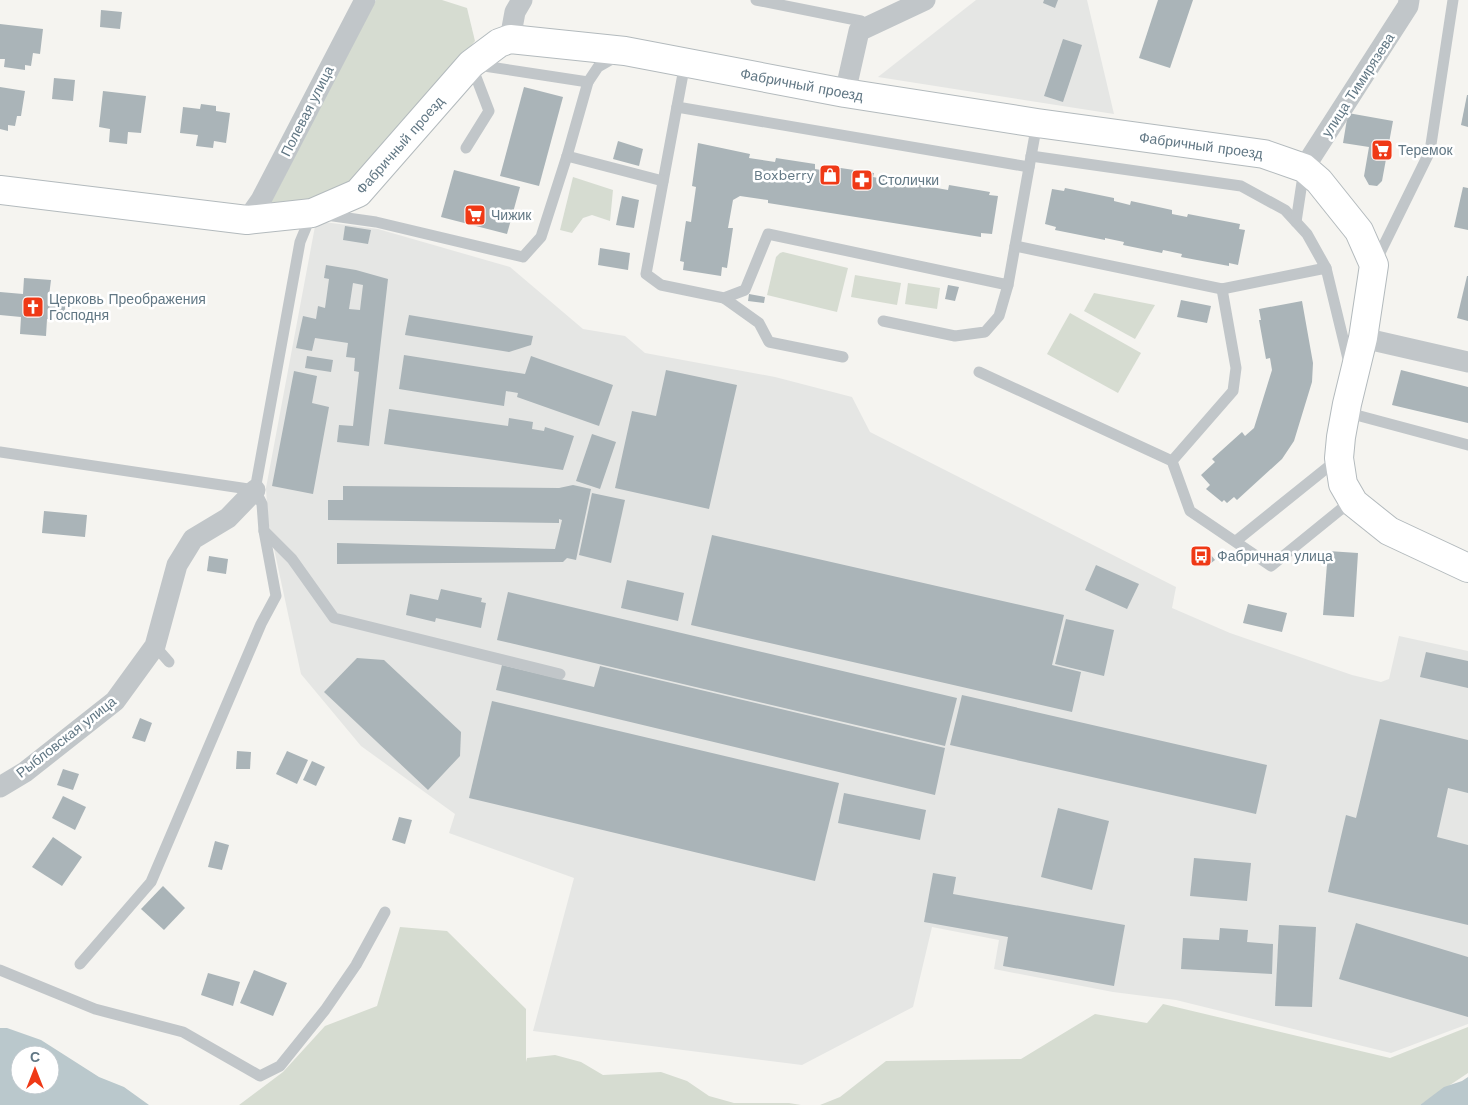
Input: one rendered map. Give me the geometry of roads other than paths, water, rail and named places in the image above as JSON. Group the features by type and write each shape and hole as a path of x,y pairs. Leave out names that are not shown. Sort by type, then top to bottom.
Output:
{"street":[{"name":"Полевая улица","path":"247,220 260,200 365,0"},
{"path":"510,39 515,12 522,0"},
{"path":"845,93 859,31 925,0"},
{"name":"улица Тимирязева","path":"1304,168 1408,6 1409,0"},
{"name":"Фабричный проезд","path":"2,193 247,220 312,213 358,193 471,64 499,43 510,39 625,52 845,93 1037,123 1264,154 1304,168 1319,181 1359,231 1374,264"},
{"path":"1374,264 1363,338 1345,412 1339,458 1343,484 1354,503 1388,531 1468,568"},
{"path":"1363,338 1468,362"},
{"name":"Рыбловская улица","path":"0,788 25,772 115,701 155,646 177,565 193,539 228,518 255,490"}],"lane":[{"path":"756,0 861,21"},
{"path":"1374,264 1430,151 1453,0"},
{"path":"80,964 151,882 261,624 276,596 264,531 262,504 255,490 300,242 312,213 376,222 523,257 541,237 588,82 598,67 625,52"},
{"path":"685,63 646,274 661,285 724,298 759,324 769,342 843,357"},
{"path":"466,148 489,111 471,64 588,82"},
{"path":"677,107 1030,161 1241,186 1285,210 1307,234 1326,268 1353,379"},
{"path":"883,321 956,336 985,332 999,316 1008,285 1037,123"},
{"path":"567,156 663,182"},
{"path":"1296,222 1304,168"},
{"path":"724,298 745,290 768,234 1008,285"},
{"path":"1015,246 1222,289 1326,268"},
{"path":"1172,461 1233,391 1236,368 1222,289"},
{"path":"979,372 1172,461 1190,511 1272,566 1340,510 1354,503"},
{"path":"1345,412 1468,444"},
{"path":"0,452 255,490"},
{"path":"1236,541 1339,458"},
{"path":"264,531 292,559 334,618 560,674"},
{"path":"155,646 169,662"},
{"path":"0,970 95,1009 183,1032 260,1076 280,1066 325,1010 356,965 385,912"}],"place":[{"name":"Теремок","path":"1382,150"},
{"name":"Boxberry","path":"830,175"},
{"name":"Столички","path":"862,180"},
{"name":"Чижик","path":"475,215"},
{"name":"Церковь Преображения Господня","path":"33,307"},
{"name":"Фабричная улица","path":"1201,556"}]}
